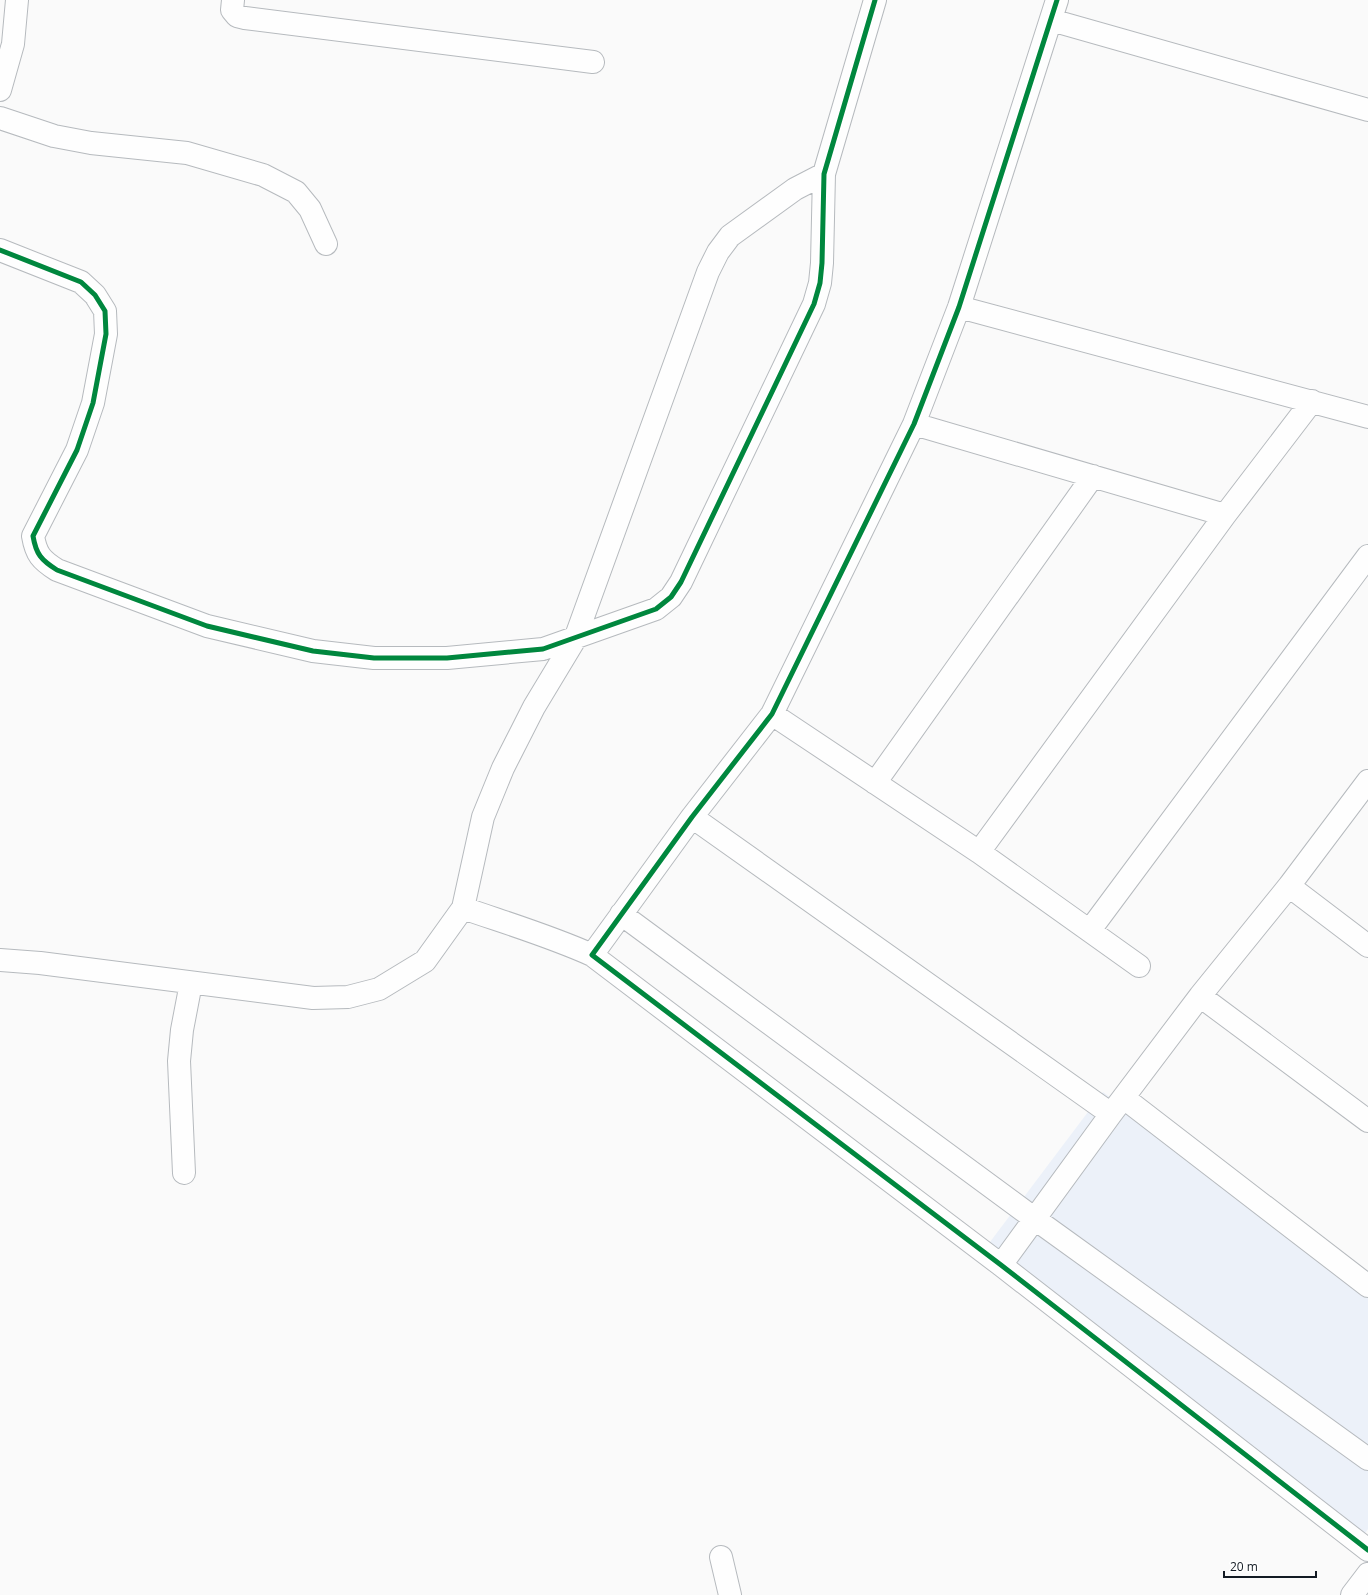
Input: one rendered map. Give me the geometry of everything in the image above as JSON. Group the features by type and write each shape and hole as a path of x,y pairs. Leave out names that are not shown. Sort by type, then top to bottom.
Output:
{"street":[{"path":"0,90 13,44 17,0"},
{"path":"233,0 232,10 237,16 245,18 593,62"},
{"path":"0,250 81,282 94,295 105,312 106,334 93,402 77,450 33,536 35,549 44,562 57,570 207,626 313,651 374,658 447,658 543,649 575,639 656,609 671,597 681,582 814,304 820,283 822,263 824,174 875,0"},
{"path":"592,955 692,817 772,714 914,424 959,306 1054,10 1368,110"},
{"path":"0,118 54,136 91,143 187,153 264,175 296,192 310,209 326,244"},
{"path":"0,960 40,963 313,998 348,997 379,989 425,961 463,908 483,817 503,768 534,707 575,639 708,272 718,252 730,236 795,189 824,174"},
{"path":"959,306 1368,417"},
{"path":"979,852 1225,515 1312,401"},
{"path":"914,424 1225,515"},
{"path":"875,783 1093,476"},
{"path":"1090,930 1368,556"},
{"path":"772,714 979,852 1139,966"},
{"path":"1001,1266 1200,996 1289,886 1368,781"},
{"path":"692,817 1118,1106 1368,1286"},
{"path":"1289,886 1368,946"},
{"path":"463,908 558,939 592,955 1001,1266 1368,1550"},
{"path":"621,914 1035,1220 1368,1459"},
{"path":"184,1172 179,1061 182,1030 191,983"},
{"path":"1200,996 1368,1121"},
{"path":"721,1557 730,1595"},
{"path":"1352,1595 1368,1574"}],"shaded area":[{"path":"1103,1092 1368,1292 1368,1529 1360,1540 987,1246"}],"cycle path":[{"path":"0,250 81,282 95,295 105,311 106,334 93,403 77,450 33,536 40,556 51,566 57,570 207,626 313,651 374,658 447,658 543,649 656,609 671,597 681,582 814,304 820,283 822,263 824,174 875,0"},
{"path":"1057,0 959,307 914,424 772,714 692,817 592,955 1001,1265 1368,1550"}]}
